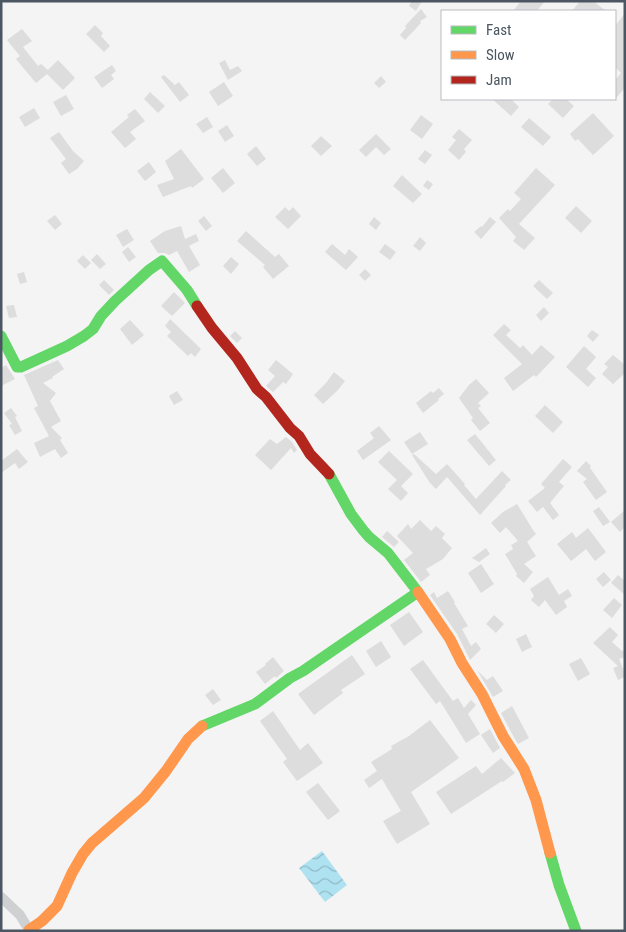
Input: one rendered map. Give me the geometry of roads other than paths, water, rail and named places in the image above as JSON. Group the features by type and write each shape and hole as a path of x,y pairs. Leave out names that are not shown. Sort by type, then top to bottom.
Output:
{"street":[{"path":"1,336 17,367 21,367 67,346 93,328 115,301 149,270 162,261 187,290 212,328 257,388 290,428 299,436 310,454 330,475 359,525 392,558 450,639 524,769 536,800 559,885 576,931"},
{"path":"1,897 20,914 29,930 57,906 72,873 92,843 144,798 188,739 200,728 255,704 290,678 418,592"}],"water":[{"path":"322,851 347,885 325,902 299,868"}]}
